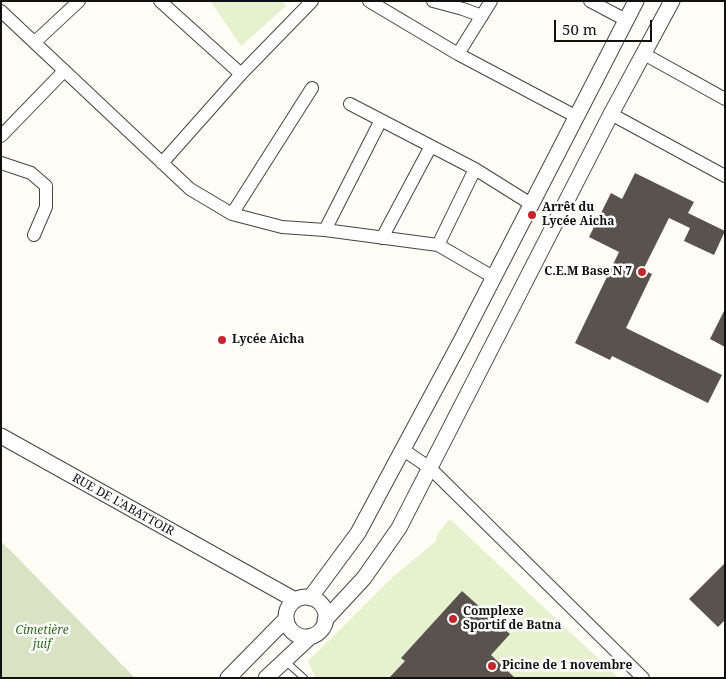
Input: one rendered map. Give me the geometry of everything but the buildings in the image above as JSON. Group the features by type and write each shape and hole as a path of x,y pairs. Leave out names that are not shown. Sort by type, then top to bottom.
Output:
{"street":[{"path":"35,42 79,1"},
{"path":"160,1 241,74"},
{"path":"162,163 241,74 312,1"},
{"path":"369,1 458,54 577,117"},
{"path":"433,1 482,16"},
{"path":"458,54 491,1"},
{"path":"590,1 626,20"},
{"path":"311,636 303,637 290,629 286,619 290,605 303,599 358,533 636,1"},
{"path":"325,620 364,578 399,528 611,114 672,1"},
{"path":"1,11 190,189 232,214 282,227 325,230 438,245 493,277"},
{"path":"644,54 725,99"},
{"path":"1,136 64,71"},
{"path":"232,214 312,88"},
{"path":"350,104 475,169 531,204"},
{"path":"611,114 724,173"},
{"path":"325,230 381,120"},
{"path":"382,238 431,146"},
{"path":"1,164 31,173 46,186 46,207 34,235"},
{"path":"438,245 475,169"},
{"name":"RUE DE L'ABATTOIR","path":"1,436 245,573 303,599"},
{"path":"402,449 430,468 643,678"},
{"path":"266,678 311,636 323,628 325,620 323,607 318,602 303,599"},
{"path":"228,678 286,619"}],"lane":[{"path":"284,660 304,678"}],"green space":[{"path":"210,1 282,1 286,6 241,46"},
{"name":"Complexe Sportif de Batna","path":"450,519 619,678 315,678 308,661 394,576 436,541 438,533"},
{"name":"Cimetière juif","path":"1,542 10,550 135,678 1,678"}],"place":[{"name":"Arrêt du Lycée Aicha","path":"532,215"},
{"name":"C.E.M Base N 7","path":"642,272"},
{"name":"Lycée Aicha","path":"222,340"},
{"name":"Complexe Sportif de Batna","path":"453,619"},
{"name":"Picine de 1 novembre","path":"492,666"}]}
